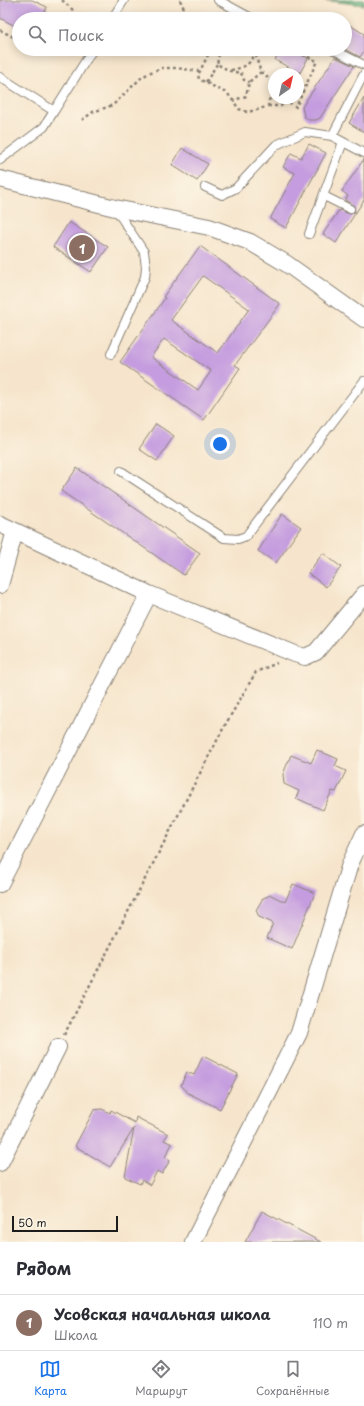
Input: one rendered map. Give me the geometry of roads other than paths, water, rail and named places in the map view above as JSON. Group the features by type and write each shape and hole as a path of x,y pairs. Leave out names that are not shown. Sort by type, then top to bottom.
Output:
{"street":[{"path":"0,179 115,208 209,227 250,242 287,264 364,319"},
{"path":"0,524 149,594 305,657 316,652 364,594"},
{"path":"0,585 15,531"},
{"path":"0,884 149,594"},
{"path":"193,1242 299,1033 350,864 364,834"},
{"path":"0,1163 58,1047"}],"lane":[{"path":"116,12 124,0"},
{"path":"218,0 240,12"},
{"path":"0,160 44,127 89,56"},
{"path":"346,56 364,65"},
{"path":"332,136 364,74"},
{"path":"0,77 54,111"},
{"path":"204,187 222,196 236,188 276,145 305,132 332,136 364,153"},
{"path":"309,234 343,142"},
{"path":"324,196 350,209"},
{"path":"111,354 145,277 146,267 144,252 115,208"},
{"path":"121,471 224,538 238,539 246,536 364,380"}],"place":[{"name":"Усовская начальная школа","path":"82,248"}]}
